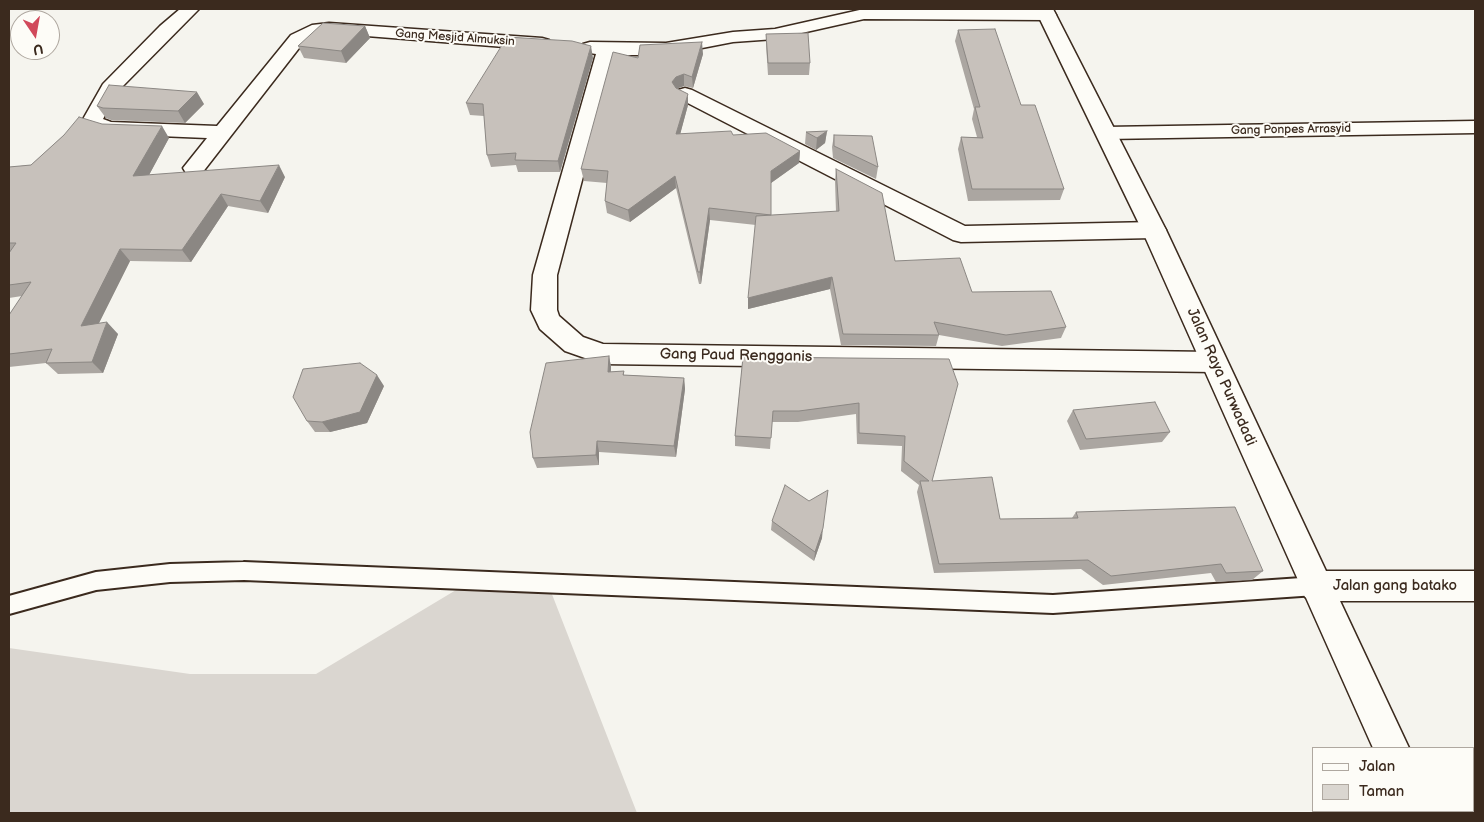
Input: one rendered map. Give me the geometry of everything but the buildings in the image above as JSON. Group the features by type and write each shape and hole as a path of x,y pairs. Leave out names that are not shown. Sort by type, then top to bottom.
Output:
{"street":[{"path":"190,9 166,30 110,88 92,121 111,128 223,132"},
{"path":"577,47 629,50 674,48 733,37 775,34 864,14 1046,12"},
{"name":"Jalan Raya Purwadadi","path":"1046,12 1154,230 1391,747"},
{"name":"Gang Mesjid Almuksin","path":"194,168 297,38 312,30 329,28 557,46"},
{"name":"Gang Paud Rengganis","path":"607,49 545,274 544,310 550,322 574,344 602,354 1214,362"},
{"path":"686,94 961,234 1154,230"},
{"name":"Gang Ponpes Arrasyid","path":"1106,133 1475,127"},
{"name":"Jalan gang batako","path":"1316,586 1475,586"}],"lane":[{"path":"9,605 96,581 170,573 244,571 1052,604 1316,586"}],"green space":[{"path":"471,581 548,584 637,813 9,813 9,648 190,674 316,674"}]}
